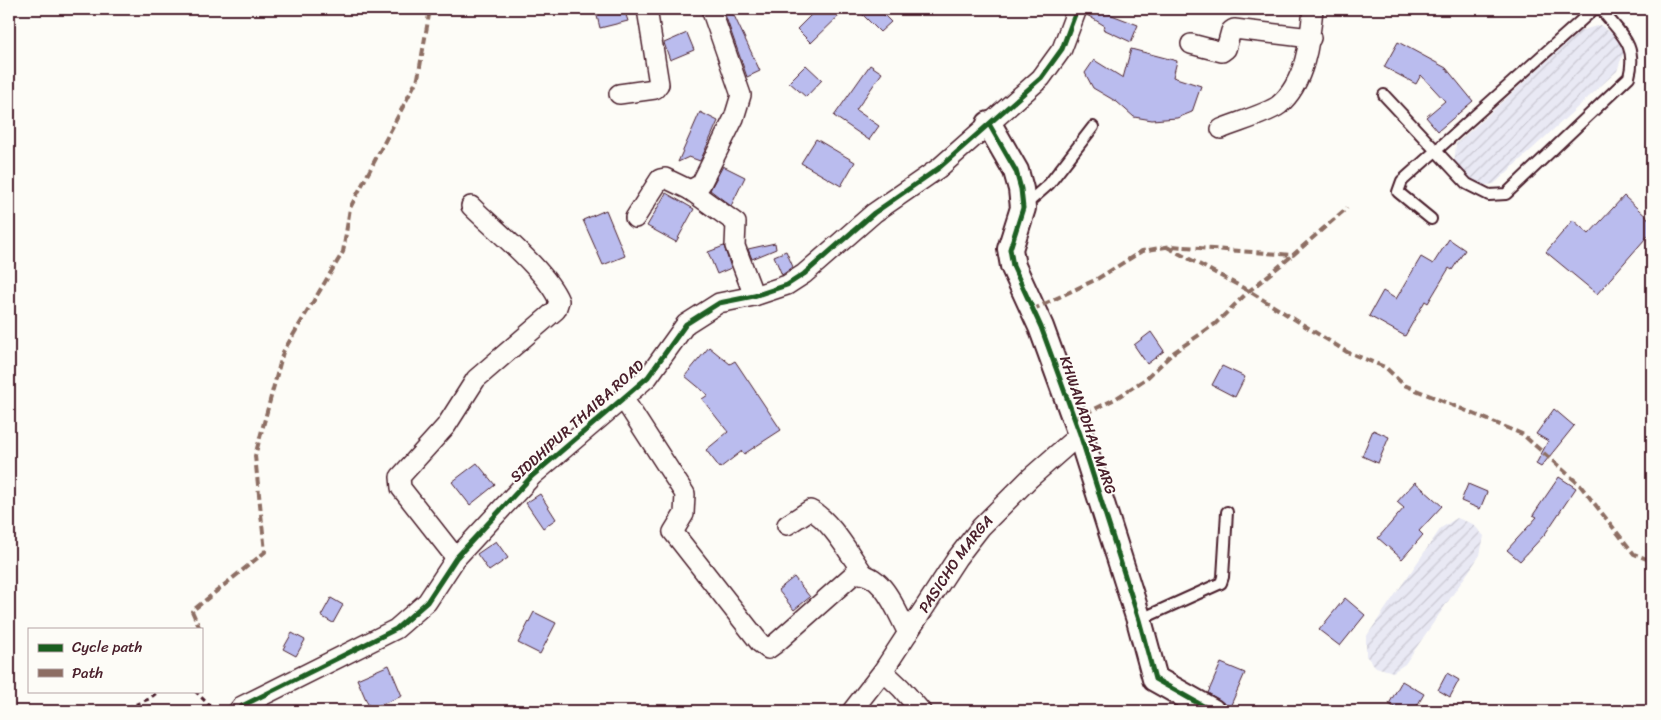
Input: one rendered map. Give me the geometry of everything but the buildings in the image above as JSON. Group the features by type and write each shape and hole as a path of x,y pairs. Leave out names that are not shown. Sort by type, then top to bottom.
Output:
{"street":[{"path":"619,94 656,89 659,84 646,9"},
{"path":"690,190 701,184 734,118 740,95 711,9"},
{"name":"SIDDHIPUR THAIBA ROAD","path":"238,711 242,706 396,629 427,602 456,558 532,476 648,377 686,324 719,303 754,296 787,285 804,274 874,213 939,168 1041,78 1062,49 1077,9"},
{"path":"1221,129 1278,106 1296,85 1311,38 1313,9"},
{"path":"1191,44 1222,52 1226,49 1231,31 1234,29 1311,38"},
{"name":"KHWANADHAA MARG","path":"989,124 1016,171 1021,188 1022,208 1010,249 1013,266 1041,327 1080,434 1139,620 1155,679 1212,711"},
{"path":"635,218 660,179 665,178 690,190 736,223 735,246 754,296"},
{"path":"456,558 401,488 400,477 446,426 476,379 556,310 559,302 555,291 527,260 471,206"},
{"path":"624,398 685,494 684,514 673,532 760,643 768,649 854,574 863,573"},
{"name":"PASICHO MARGA","path":"852,711 883,671 957,558 981,527 1030,478 1080,434"},
{"path":"787,525 805,512 810,510 816,512 840,540 863,573 882,586 908,633"},
{"path":"883,671 921,711"}],"lane":[{"path":"1431,220 1398,192 1402,181 1594,9"},
{"path":"1384,95 1467,184 1489,195 1506,194 1629,77 1633,62 1631,48 1601,9"},
{"path":"1022,208 1049,184 1093,127"},
{"path":"1139,620 1221,583 1227,512"}],"path":[{"path":"120,711 150,699 158,692"},
{"path":"196,692 215,711"}],"shaded area":[{"path":"1600,25 1617,37 1624,51 1617,71 1494,184 1477,186 1462,178 1454,164 1456,144 1580,31"},
{"path":"1457,518 1473,524 1484,536 1480,555 1405,664 1393,672 1376,667 1366,656 1366,637 1441,528"}],"marked path":[{"path":"200,628 192,611 265,552 255,456 283,352 343,252 350,208 418,78 430,9"},
{"path":"1032,310 1097,279 1142,251 1172,246 1293,255 1347,208"},
{"path":"1167,247 1249,291 1347,352 1385,367 1404,385 1522,434 1579,484 1634,554 1652,561"},
{"path":"1074,419 1115,399 1147,378 1173,353 1215,324 1249,291 1293,255"}],"cycle path":[{"path":"238,711 242,706 396,629 427,602 456,558 532,476 648,377 686,324 719,303 754,296 787,285 804,274 874,213 939,168 1041,78 1062,49 1077,9"},
{"path":"989,124 1016,171 1021,189 1023,208 1010,249 1013,266 1041,327 1080,434 1139,620 1155,679 1212,711"}]}
